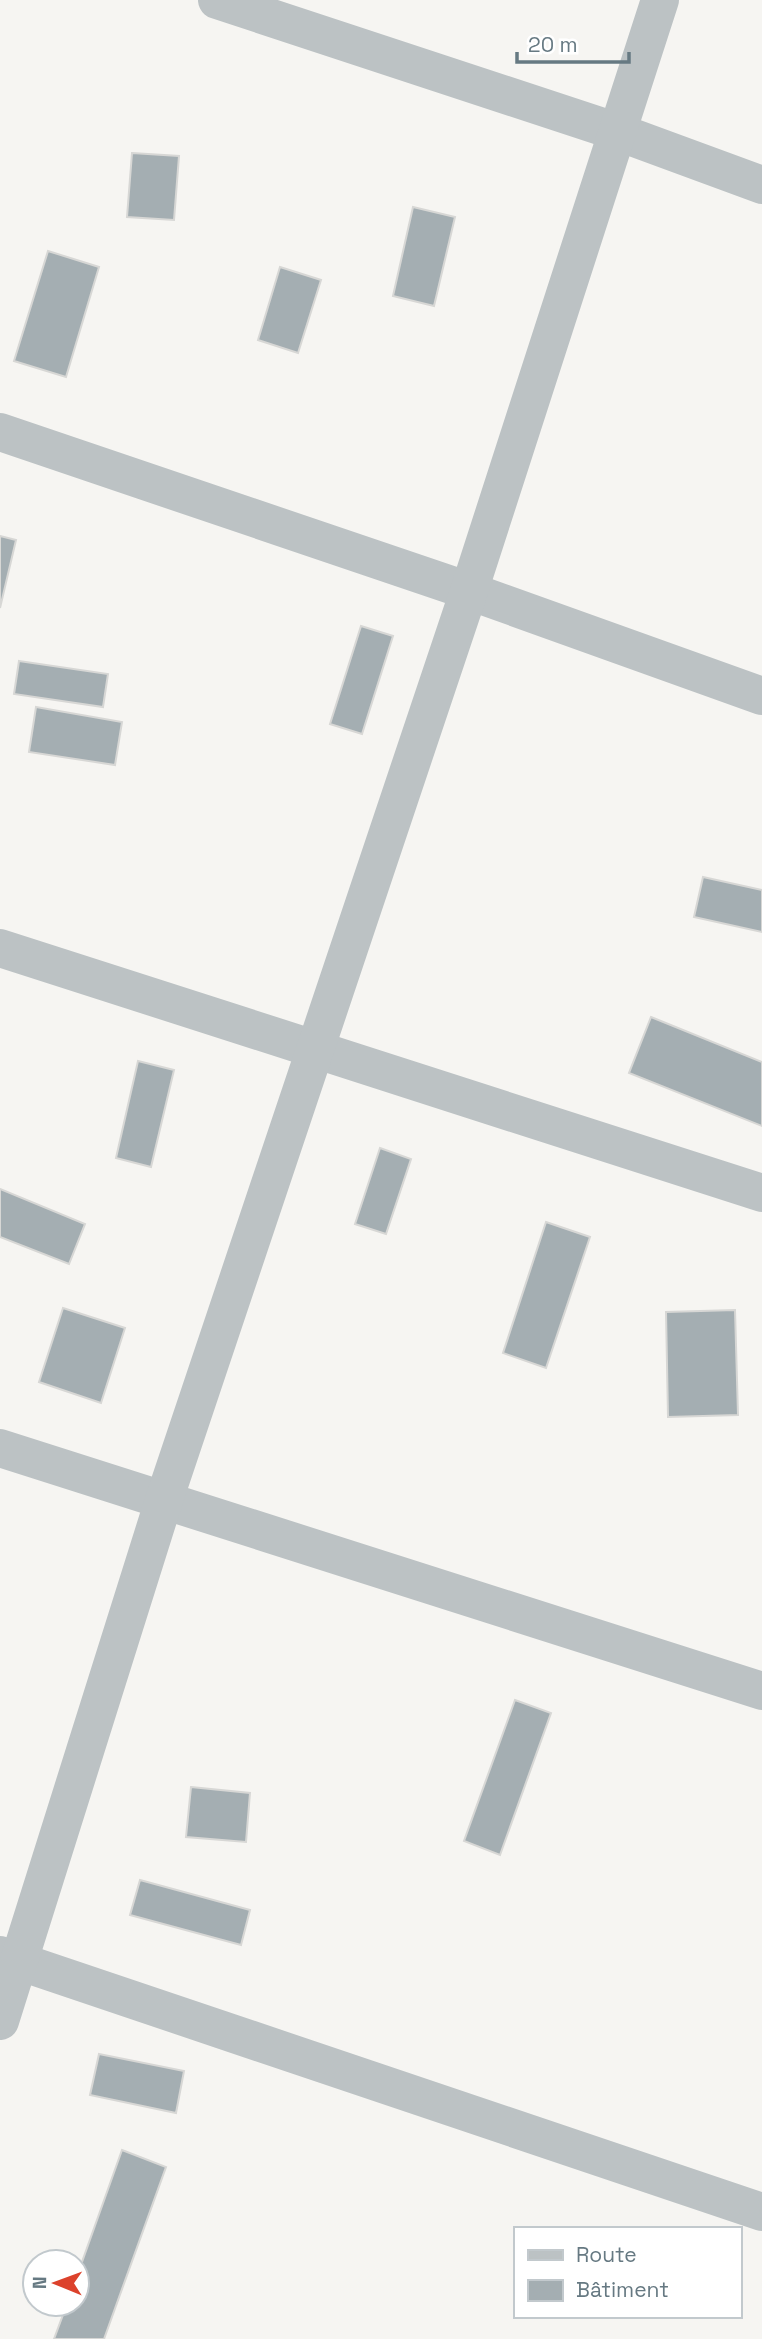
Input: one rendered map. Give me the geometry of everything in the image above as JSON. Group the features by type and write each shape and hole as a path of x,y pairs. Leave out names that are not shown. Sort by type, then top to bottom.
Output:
{"street":[{"path":"217,0 618,132 762,185"},
{"path":"0,2021 9,1958 469,591 660,0"},
{"path":"0,432 469,591 762,695"},
{"path":"0,948 762,1193"},
{"path":"0,1448 762,1691"},
{"path":"9,1958 762,2212"}],"building":[{"path":"132,153 179,156 174,220 127,217"},
{"path":"413,207 455,217 434,306 393,296"},
{"path":"48,251 99,267 66,377 14,361"},
{"path":"280,267 321,280 298,353 258,340"},
{"path":"0,536 16,540 0,608"},
{"path":"361,626 393,636 362,734 330,724"},
{"path":"19,661 108,674 103,707 14,694"},
{"path":"36,707 122,722 115,765 29,752"},
{"path":"703,877 762,890 762,932 694,917"},
{"path":"651,1017 762,1062 762,1126 629,1073"},
{"path":"138,1061 174,1070 151,1167 116,1158"},
{"path":"380,1148 411,1159 386,1234 355,1224"},
{"path":"0,1189 85,1224 69,1264 0,1237"},
{"path":"546,1222 590,1237 546,1368 503,1353"},
{"path":"63,1308 125,1328 101,1403 39,1382"},
{"path":"735,1310 738,1415 668,1417 666,1312"},
{"path":"515,1700 551,1713 500,1855 464,1841"},
{"path":"191,1787 250,1793 246,1842 186,1837"},
{"path":"140,1880 250,1910 241,1945 130,1915"},
{"path":"99,2054 184,2071 176,2113 90,2095"},
{"path":"122,2150 166,2167 104,2339 54,2339 62,2318 91,2318 91,2248 87,2248"}]}
